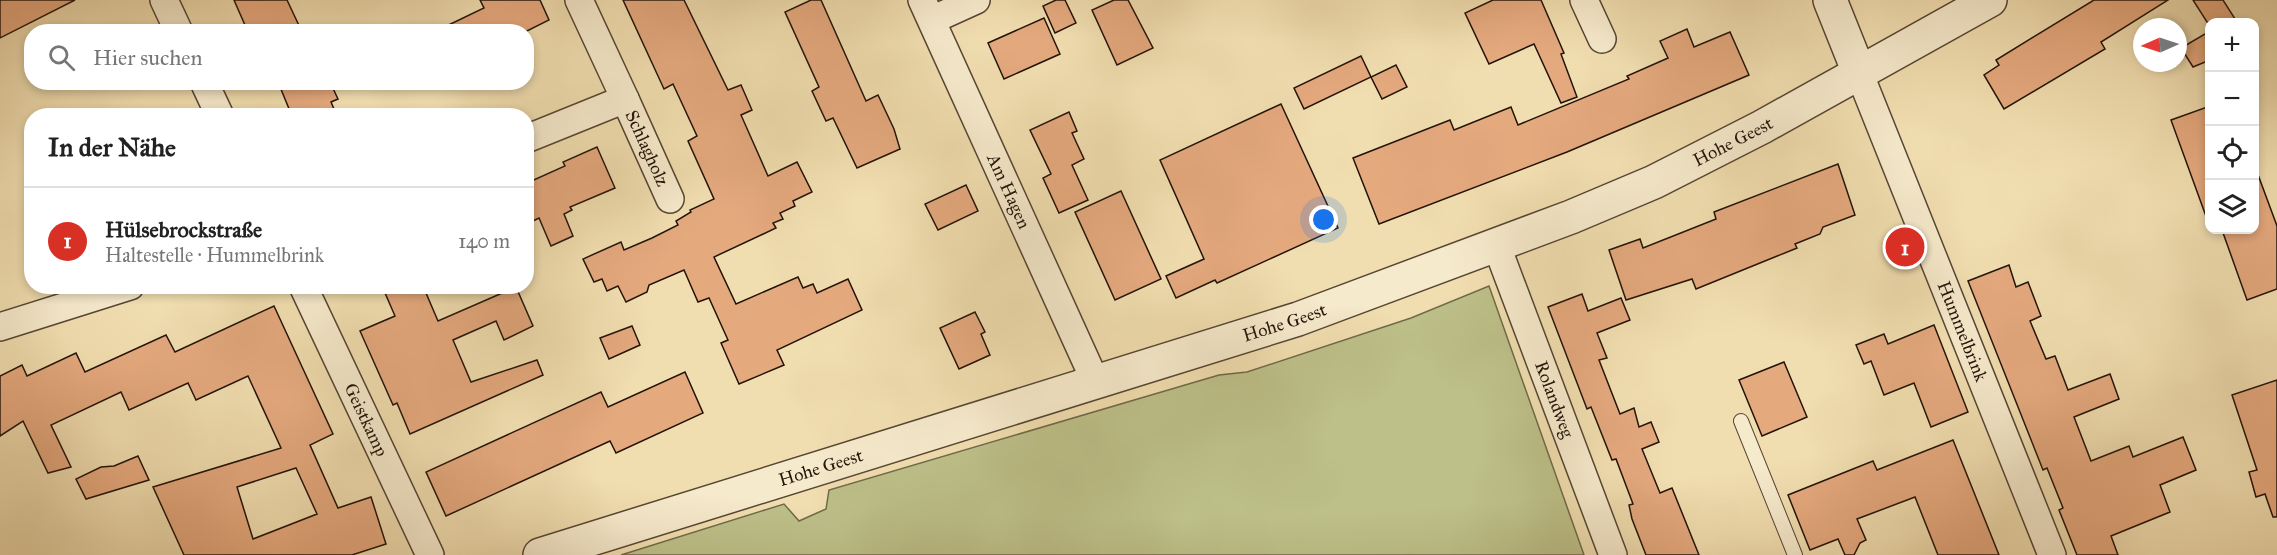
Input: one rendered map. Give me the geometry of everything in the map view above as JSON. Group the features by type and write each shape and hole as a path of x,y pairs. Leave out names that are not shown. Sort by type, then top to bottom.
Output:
{"street":[{"path":"164,0 176,24"},
{"name":"Schlagholz","path":"579,0 670,199"},
{"path":"927,10 976,0"},
{"path":"1584,0 1602,39"},
{"path":"1830,0 1860,75"},
{"name":"Hohe Geest","path":"540,555 1298,319 1496,244 1654,182 1860,75 1990,0"},
{"name":"Am Hagen","path":"927,10 1096,383"},
{"name":"Hummelbrink","path":"1860,75 2052,555"},
{"path":"208,90 216,108"},
{"name":"Schlagholz","path":"534,136 625,99"},
{"name":"Rolandweg","path":"1496,244 1613,555"},
{"path":"0,327 105,294"},
{"name":"Geistkamp","path":"307,294 430,555"}],"lane":[{"path":"1741,421 1795,555"}],"green space":[{"path":"1489,286 1584,555 621,555 784,504 799,521 826,509 829,490 1219,375 1247,372 1411,318"}],"building":[{"path":"0,0 75,0 24,24 0,38"},
{"path":"234,0 287,0 298,24 244,24"},
{"path":"480,0 540,0 549,20 534,28 534,24 451,24 484,8"},
{"path":"623,0 684,0 728,90 741,85 752,110 741,115 768,176 797,162 812,192 793,201 795,206 780,213 783,219 773,223 776,228 714,257 736,304 798,277 803,288 813,284 817,293 848,279 862,310 777,350 784,365 739,384 721,343 728,340 709,298 698,302 684,270 649,285 647,292 626,302 618,286 607,291 602,279 594,282 583,259 621,242 624,250 652,238 678,225 676,221 691,212 690,210 714,199 688,141 697,136 673,84 664,89"},
{"path":"811,0 821,0 866,101 878,95 894,129 900,149 857,168 833,118 826,121 812,91 819,87 785,12"},
{"path":"1056,0 1065,0 1076,23 1055,33 1043,6"},
{"path":"1114,0 1128,0 1153,48 1117,65 1092,10"},
{"path":"1493,0 1541,0 1564,53 1561,54 1577,97 1561,103 1534,44 1489,64 1465,13"},
{"path":"2094,0 2168,0 2139,18 2133,18 2133,22 2101,42 2105,49 2004,109 1984,75 1999,65 1996,60"},
{"path":"2193,0 2223,0 2234,18 2205,18"},
{"path":"1044,18 1060,54 1004,79 988,43"},
{"path":"1687,29 1694,47 1730,32 1749,75 1567,152 1379,224 1353,158 1450,120 1454,130 1511,107 1518,125 1629,79 1627,76 1668,58 1660,41"},
{"path":"2205,34 2205,62 2193,67 2187,58 2187,44"},
{"path":"1361,56 1371,77 1304,109 1294,88"},
{"path":"1396,65 1407,87 1382,99 1371,77"},
{"path":"281,90 334,90 338,99 331,102 334,108 289,108"},
{"path":"1281,104 1338,228 1217,283 1215,280 1176,298 1166,276 1204,259 1160,160"},
{"path":"2205,108 2205,214 2171,120"},
{"path":"1069,112 1077,131 1072,133 1084,159 1072,165 1088,200 1059,213 1043,178 1051,174 1030,130"},
{"path":"597,147 615,188 570,207 572,210 564,214 573,236 551,246 539,218 534,220 534,180 565,166 563,162"},
{"path":"1838,164 1855,215 1823,227 1820,234 1795,244 1797,248 1696,289 1692,279 1626,300 1609,250 1640,239 1643,248 1716,219 1714,212"},
{"path":"2259,177 2277,226 2277,289 2247,300 2223,234 2259,234"},
{"path":"966,185 978,211 938,230 925,204"},
{"path":"1121,191 1161,279 1115,300 1075,212"},
{"path":"2009,265 2016,287 2028,282 2041,316 2030,321 2046,359 2055,356 2068,390 2110,374 2119,399 2074,417 2091,461 2129,446 2133,457 2183,437 2196,470 2160,485 2170,512 2111,536 2118,555 2077,555 2059,510 2063,508 2047,468 2043,470 1968,281"},
{"path":"385,294 426,294 438,321 500,294 519,294 533,326 504,340 496,321 453,340 471,382 537,360 543,375 410,434 397,403 393,405 360,331 395,316"},
{"path":"1582,294 1588,311 1621,298 1630,320 1597,333 1607,358 1599,360 1620,414 1634,408 1639,427 1651,422 1659,442 1642,449 1660,493 1672,488 1699,555 1646,555 1632,519 1629,505 1633,504 1616,459 1612,460 1591,407 1587,409 1548,307"},
{"path":"274,306 333,434 310,445 338,508 371,497 386,544 352,555 184,555 153,487 281,448 248,376 196,400 188,383 129,410 121,392 51,425 71,467 48,473 23,421 0,436 0,376 22,365 27,376 76,353 85,372 166,335 175,352","holes":["296,468 317,514 253,539 237,487"]},
{"path":"975,312 985,332 981,334 990,355 959,369 940,328"},
{"path":"1934,325 1968,412 1931,427 1914,383 1884,395 1871,361 1864,364 1856,345 1884,334 1888,344"},
{"path":"632,326 640,345 609,359 600,338"},
{"path":"1784,362 1807,417 1762,436 1739,380"},
{"path":"685,372 703,413 616,453 610,441 446,516 426,472 601,392 608,407"},
{"path":"2277,380 2277,517 2273,517 2265,494 2256,497 2249,472 2257,470 2232,395"},
{"path":"1953,440 1999,555 1938,555 1915,497 1857,519 1866,540 1860,543 1854,555 1845,555 1838,539 1810,550 1788,495 1873,461 1877,470"},
{"path":"138,456 149,480 86,499 76,479 101,467 114,466"}],"place":[{"name":"Hülsebrockstraße","path":"1905,247"}]}
